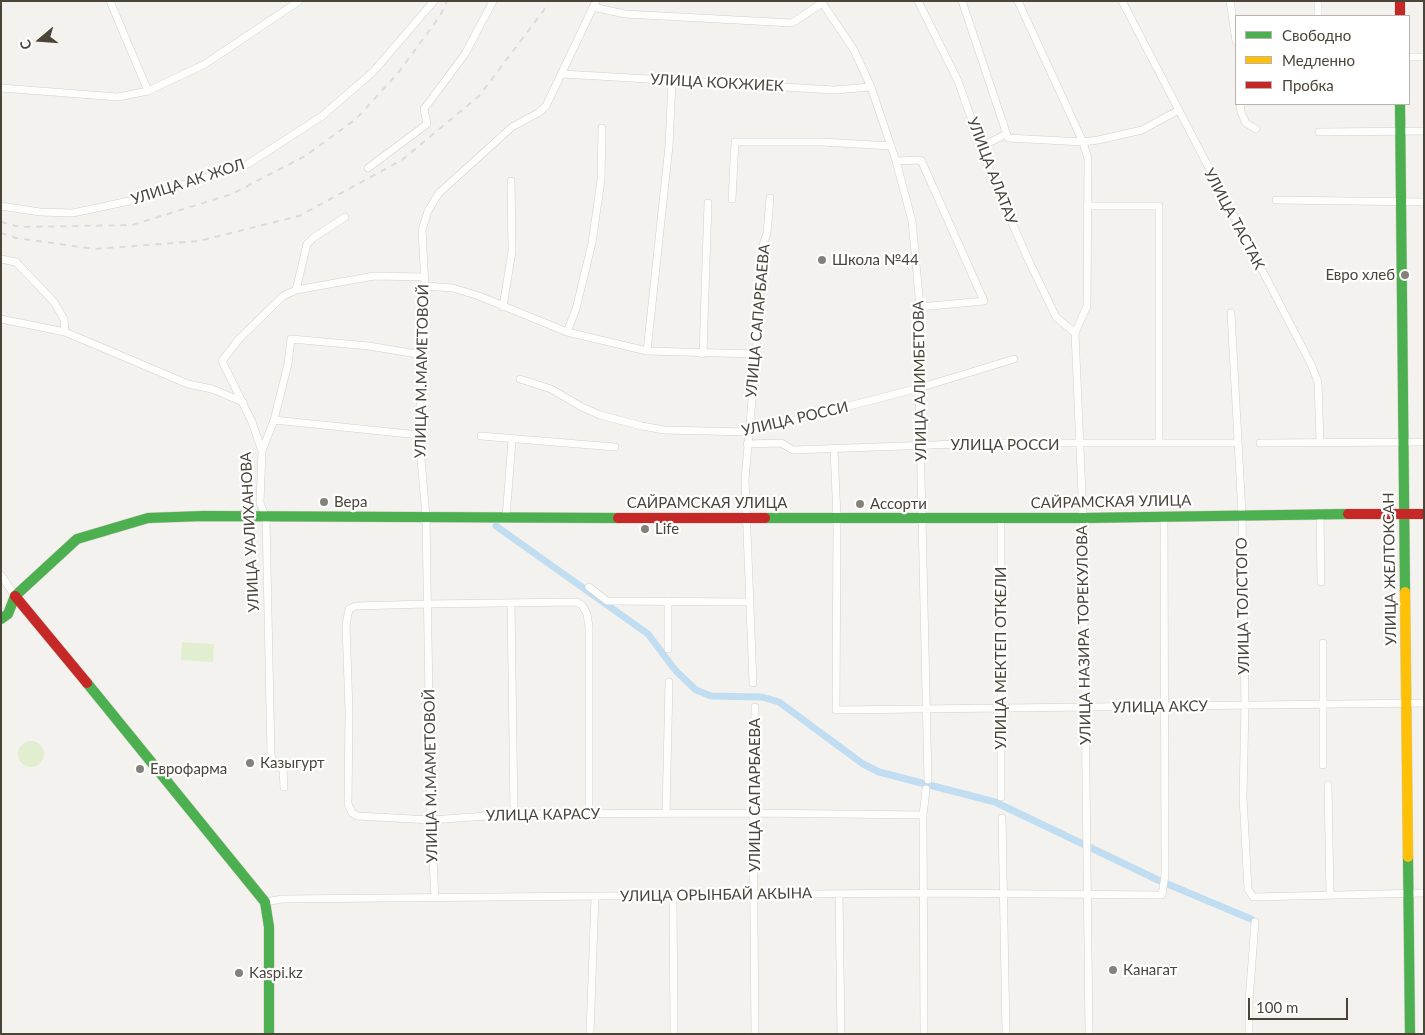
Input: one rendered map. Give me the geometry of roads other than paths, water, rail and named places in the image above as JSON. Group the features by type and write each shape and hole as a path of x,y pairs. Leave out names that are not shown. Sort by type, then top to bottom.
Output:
{"main road":[{"path":"1400,1 1400,15"},
{"name":"УЛИЦА ЖЕЛТОКСАН","path":"1400,105 1410,1034"},
{"name":"САЙРАМСКАЯ УЛИЦА","path":"15,596 77,539 148,518 202,516 266,518 923,519 1164,517 1242,514 1424,514"},
{"path":"1,602 15,596"},
{"path":"1,619 8,614 15,596"},
{"path":"15,596 146,753 265,902 269,927 269,1034"}],"street":[{"path":"110,1 148,91"},
{"path":"1,88 22,92 118,96 148,91 205,64 299,1"},
{"name":"УЛИЦА АК ЖОЛ","path":"1,206 40,212 73,213 134,200 248,164 322,116 373,72 434,1"},
{"path":"368,168 428,124 424,109 465,54 493,1"},
{"name":"УЛИЦА АЛАТАУ","path":"918,1 958,81 981,147 1027,257 1056,317 1075,333"},
{"path":"962,1 1007,136"},
{"name":"УЛИЦА НАЗИРА ТОРЕКУЛОВА","path":"1018,1 1083,142 1088,159 1087,306 1075,333 1083,518 1086,896 1090,1034"},
{"name":"УЛИЦА ТАСТАК","path":"1122,1 1177,110 1311,364 1318,387 1320,443"},
{"path":"1230,1 1235,35"},
{"path":"1318,1 1318,15"},
{"path":"595,4 625,14 792,23 822,2"},
{"name":"УЛИЦА АЛИМБЕТОВА","path":"822,2 854,50 871,87 896,161 912,221 920,307 919,388 928,780"},
{"name":"УЛИЦА М.МАМЕТОВОЙ","path":"435,898 431,820 426,517 420,435 424,286 422,230 428,211 439,193 512,127 538,113 546,106 595,4"},
{"path":"1410,58 1424,57"},
{"name":"УЛИЦА КОКЖИЕК","path":"563,74 834,90 871,87"},
{"path":"647,351 669,146 672,81"},
{"path":"1240,105 1246,122 1256,129"},
{"path":"981,147 1007,136 1083,142 1142,130 1177,110"},
{"path":"567,332 576,309 592,243 601,180 602,128"},
{"path":"1319,132 1424,131"},
{"path":"732,199 735,142 822,142 891,146"},
{"path":"896,161 921,160 984,301 920,307"},
{"path":"503,306 512,251 511,181"},
{"name":"УЛИЦА САПАРБАЕВА","path":"753,682 745,518 747,444 756,354 762,245 767,233 770,198"},
{"path":"1276,200 1424,202"},
{"path":"703,354 708,203"},
{"path":"1087,206 1160,206 1160,443"},
{"path":"296,290 307,244 345,217"},
{"path":"1,259 16,262 54,302 64,319 65,332"},
{"name":"УЛИЦА УАЛИХАНОВА","path":"284,787 283,769 275,765 272,756 266,518 260,503 262,451 242,402 223,364 224,358 239,339 283,296 296,290 374,276 423,277"},
{"path":"424,286 453,288 567,332 647,351 756,354"},
{"name":"УЛИЦА ТОЛСТОГО","path":"1231,314 1242,514 1245,706 1243,796 1248,888 1253,897 1330,895"},
{"path":"1,318 65,332 188,384 212,388 242,402"},
{"path":"262,451 274,420 288,364 291,340 369,346 423,355"},
{"name":"УЛИЦА РОССИ","path":"520,379 551,389 582,407 600,414 642,426 664,430 748,432 919,388 1014,359"},
{"path":"274,420 420,435"},
{"path":"481,436 615,447"},
{"path":"506,518 512,440"},
{"path":"1260,443 1424,442"},
{"name":"УЛИЦА РОССИ","path":"747,444 781,443 793,450 987,443 1081,445 1237,443"},
{"path":"834,449 837,518"},
{"path":"1320,514 1320,582"},
{"path":"1164,517 1164,706"},
{"name":"УЛИЦА АКСУ","path":"837,518 836,710 1424,703"},
{"name":"УЛИЦА МЕКТЕП ОТКЕЛИ","path":"1001,518 1001,797"},
{"path":"1,575 15,596"},
{"path":"589,587 607,601 749,602"},
{"path":"668,601 668,649"},
{"path":"427,604 576,602 584,608 589,627 589,814"},
{"path":"511,603 514,814"},
{"name":"УЛИЦА КАРАСУ","path":"427,604 352,607 347,614 348,804 352,813 357,816 431,820 514,814 753,813 923,816"},
{"path":"1323,643 1323,765"},
{"path":"666,814 669,682"},
{"name":"УЛИЦА ОРЫНБАЙ АКЫНА","path":"265,902 282,900 755,894 923,893 1161,896 1164,890 1165,875 1164,706"},
{"name":"УЛИЦА САПАРБАЕВА","path":"755,707 753,813 755,1034"},
{"path":"1328,785 1330,895 1424,893"},
{"path":"924,1034 923,816 926,789"},
{"path":"1002,818 1006,1034"},
{"path":"839,894 841,1034"},
{"path":"673,895 674,1034"},
{"path":"590,1034 595,896"},
{"path":"1249,1034 1249,1001 1255,922"}],"waterway":[{"path":"496,526 648,634 676,671 696,690 711,696 762,697 779,702 863,764 879,772 995,802 1158,880 1251,919"}],"railway":[{"path":"1,222 20,227 132,225 232,194 305,156 356,119 398,73 440,16 447,1"},
{"path":"1,233 16,238 95,249 199,241 299,216 402,160 479,96 544,10 547,1"}],"place":[{"name":"Школа №44","path":"822,260"},
{"name":"Евро хлеб","path":"1405,275"},
{"name":"Вера","path":"324,502"},
{"name":"Ассорти","path":"860,504"},
{"name":"Life","path":"645,529"},
{"name":"Казыгурт","path":"250,763"},
{"name":"Еврофарма","path":"140,769"},
{"name":"Канагат","path":"1113,970"},
{"name":"Kaspi.kz","path":"239,973"}]}
